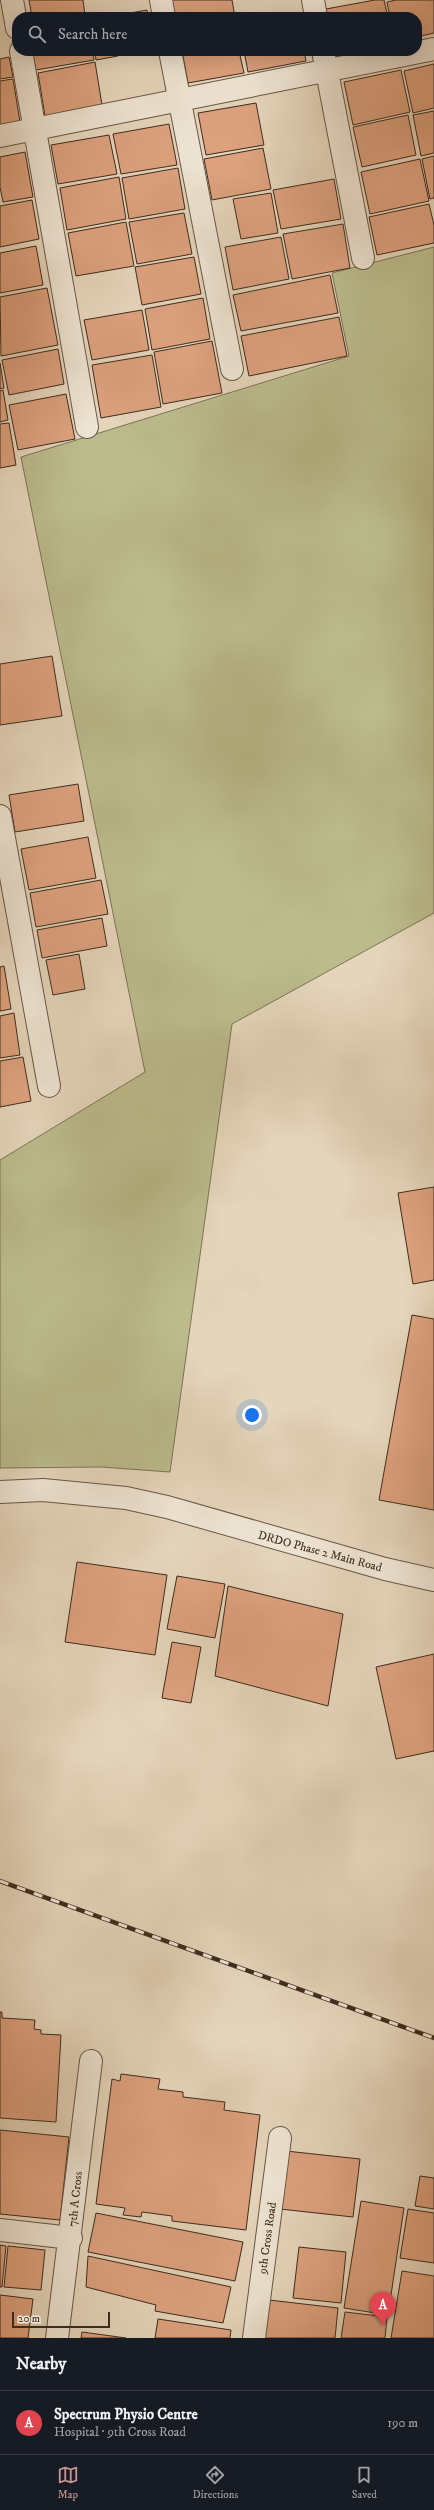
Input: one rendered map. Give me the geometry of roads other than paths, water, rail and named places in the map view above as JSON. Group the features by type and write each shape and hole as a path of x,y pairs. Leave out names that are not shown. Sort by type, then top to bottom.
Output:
{"street":[{"path":"12,0 14,12"},
{"path":"161,0 163,12"},
{"path":"313,0 315,12"},
{"path":"422,50 434,49"},
{"path":"22,56 86,427"},
{"path":"171,56 232,369"},
{"path":"0,136 180,100 325,61 370,56"},
{"path":"325,61 363,258"},
{"path":"0,816 49,1086"},
{"name":"DRDO Phase 2 Main Road","path":"0,1492 43,1490 98,1494 167,1507 207,1520 385,1569 434,1580"},
{"name":"7th A Cross","path":"57,2338 71,2238 91,2060"},
{"name":"9th Cross Road","path":"254,2338 280,2138"},
{"path":"0,2230 71,2238"}],"railway":[{"path":"0,1881 434,2038"}],"place":[{"name":"Spectrum Physio Centre","path":"383,2325"}]}
